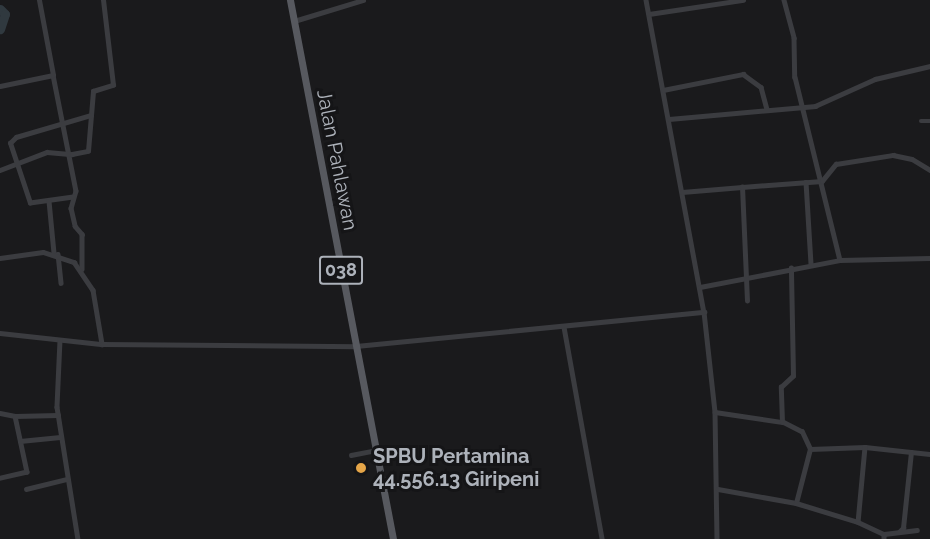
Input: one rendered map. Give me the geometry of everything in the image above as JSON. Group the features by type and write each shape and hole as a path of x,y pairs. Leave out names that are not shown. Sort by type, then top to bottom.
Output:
{"main road":[{"name":"Jalan Pahlawan","path":"290,0 393,539"}],"street":[{"path":"39,0 76,191 73,197 72,220 82,234 82,269 93,290 102,344"},
{"path":"0,170 49,151 70,153 88,151 94,89 113,85 103,0"},
{"path":"294,21 360,0"},
{"path":"646,0 704,312 715,412 717,539"},
{"path":"649,14 743,0"},
{"path":"784,0 795,41 795,77 840,260"},
{"path":"669,119 804,107 829,101 891,73 930,66"},
{"path":"663,90 743,74 762,87 767,109"},
{"path":"0,86 53,75"},
{"path":"73,197 30,203 10,146 12,139 91,115"},
{"path":"921,121 930,121"},
{"path":"682,192 822,181 836,164 893,155 904,155 930,170"},
{"path":"806,182 811,264"},
{"path":"742,187 747,301"},
{"path":"49,201 61,283"},
{"path":"0,258 56,254 82,269"},
{"path":"700,287 840,260 930,258"},
{"path":"782,422 781,387 793,376 791,268"},
{"path":"0,333 102,344 356,346 704,312"},
{"path":"564,327 602,539"},
{"path":"60,340 58,415 78,539"},
{"path":"715,412 782,422 802,432 810,448 796,503"},
{"path":"0,413 15,416 58,415"},
{"path":"0,478 27,472 15,416"},
{"path":"20,441 60,437"},
{"path":"810,448 865,447 930,454"},
{"path":"858,522 865,447"},
{"path":"351,455 376,450"},
{"path":"899,532 903,528 911,452"},
{"path":"26,489 67,479"},
{"path":"718,489 796,503 858,522 884,536 917,530"}],"waterway":[{"path":"0,9 5,14 0,29"}],"place":[{"name":"SPBU Pertamina 44.556.13 Giripeni","path":"361,468"}]}
